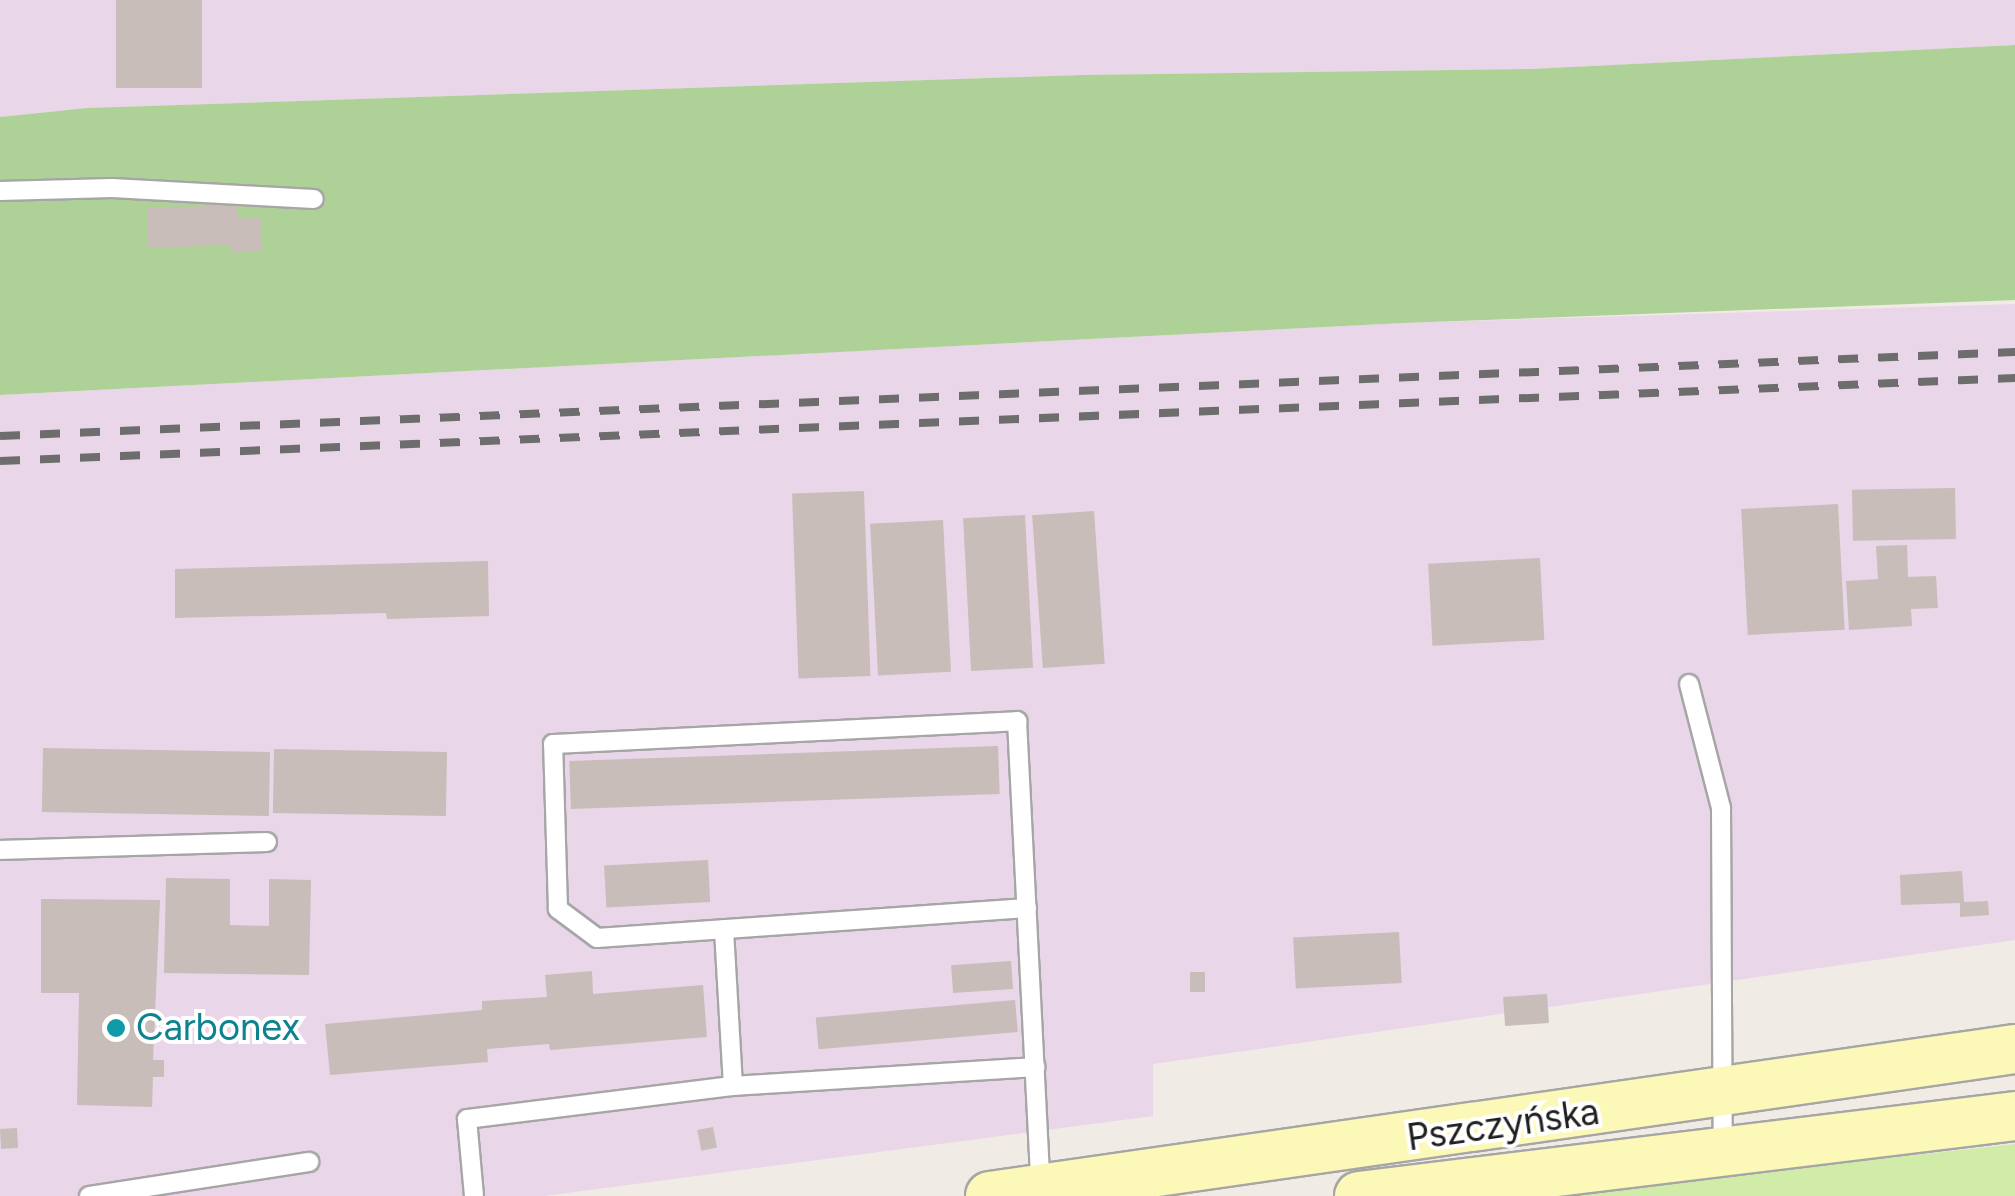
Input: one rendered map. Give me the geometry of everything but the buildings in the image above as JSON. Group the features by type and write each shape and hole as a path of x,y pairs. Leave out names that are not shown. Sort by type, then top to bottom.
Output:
{"main road":[{"name":"Pszczyńska","path":"990,1196 2015,1049"},
{"name":"Pszczyńska","path":"1359,1196 2015,1116"}],"lane":[{"path":"0,190 112,188 314,200"},
{"path":"1690,684 1720,808 1723,1152"},
{"path":"1026,908 597,938 558,909 553,744 1017,721 1041,1190"},
{"path":"0,850 266,842"},
{"path":"724,929 733,1086"},
{"path":"474,1196 467,1120 733,1086 1035,1067"},
{"path":"90,1196 309,1162"}],"shaded area":[{"path":"0,0 2015,0 2015,45 1531,69 1081,75 87,108 0,117"},
{"path":"2015,304 2015,940 1153,1064 1153,1116 544,1196 0,1196 0,395 1402,323"}],"green space":[{"path":"2015,45 2015,300 1403,323 0,395 0,117 87,108 1081,75 1531,69"},
{"path":"2015,1144 2015,1196 1542,1196"}],"railway":[{"path":"0,436 2015,352"},
{"path":"0,461 2015,378"}],"place":[{"name":"Carbonex","path":"116,1028"}]}
